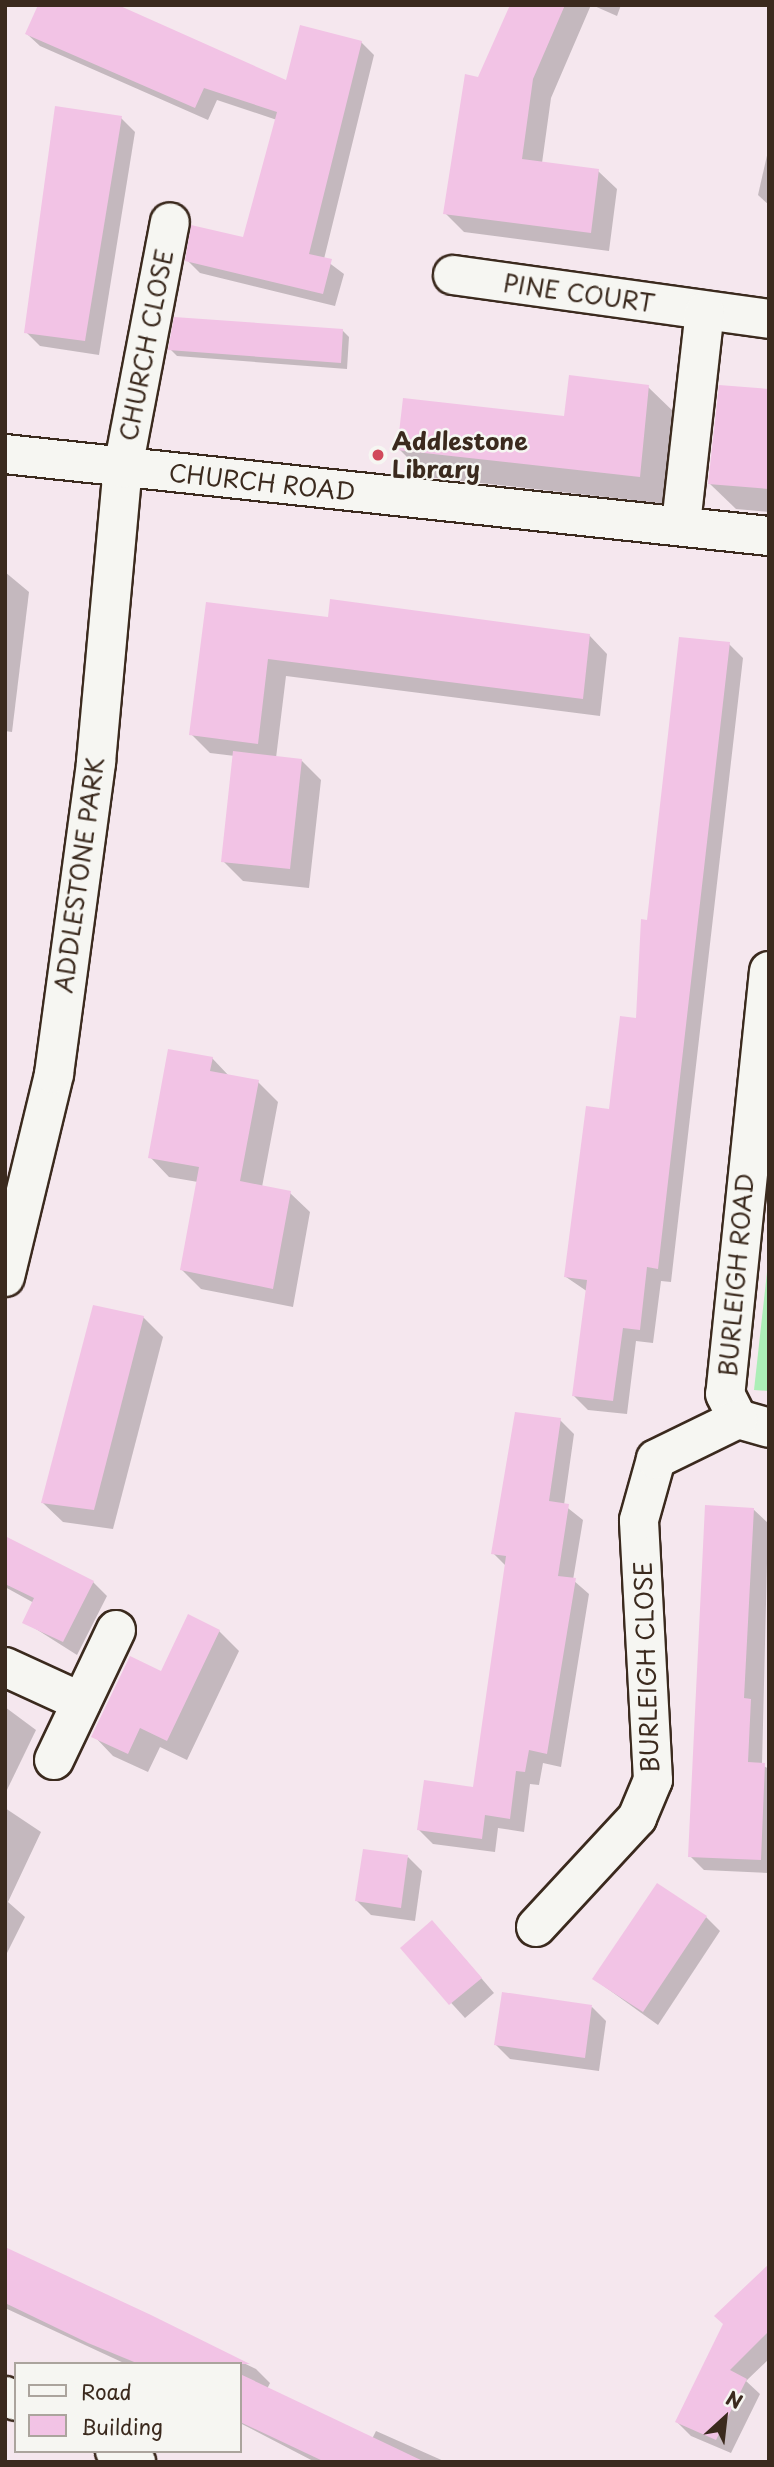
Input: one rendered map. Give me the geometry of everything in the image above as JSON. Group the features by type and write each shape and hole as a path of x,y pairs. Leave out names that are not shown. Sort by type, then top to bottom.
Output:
{"street":[{"name":"CHURCH CLOSE","path":"123,468 170,222"},
{"name":"PINE COURT","path":"453,275 769,318"},
{"path":"681,524 705,311"},
{"name":"CHURCH ROAD","path":"5,454 681,524 769,536"},
{"name":"ADDLESTONE PARK","path":"5,1277 54,1074 96,762 123,468"},
{"name":"BURLEIGH ROAD","path":"753,1423 725,1394 730,1310 769,971"},
{"name":"BURLEIGH CLOSE","path":"536,1927 637,1818 653,1780 639,1520 656,1459 753,1423"},
{"path":"54,1760 116,1630"},
{"path":"5,1667 82,1702"},
{"path":"119,2453 136,2462"}],"green space":[{"path":"769,1254 769,1391 754,1390"}],"building":[{"path":"38,5 118,5 286,80 300,25 362,41 309,254 332,259 323,294 185,261 191,225 243,237 277,112 204,88 195,108 25,34"},
{"path":"510,5 565,5 533,79 522,159 599,169 591,233 443,214 465,74 478,77"},
{"path":"55,106 122,116 85,341 24,333"},
{"path":"174,317 343,329 341,363 168,350"},
{"path":"569,375 649,385 640,477 397,450 403,398 564,416"},
{"path":"719,385 769,389 769,489 708,484"},
{"path":"330,599 590,634 583,699 268,659 258,744 189,735 206,602 328,617"},
{"path":"679,637 730,642 658,1269 647,1267 640,1330 623,1328 613,1401 572,1396 587,1280 564,1277 586,1106 609,1109 620,1016 636,1018 641,919 647,920"},
{"path":"233,751 302,759 290,869 221,862"},
{"path":"168,1049 213,1057 210,1071 259,1080 240,1181 291,1191 273,1289 180,1270 199,1167 148,1158"},
{"path":"93,1305 144,1316 94,1510 41,1503"},
{"path":"515,1412 561,1418 549,1501 569,1504 558,1576 576,1578 547,1754 529,1750 525,1772 516,1771 510,1819 485,1815 482,1839 417,1830 424,1780 473,1787 506,1556 491,1554"},
{"path":"705,1505 754,1508 744,1698 751,1699 748,1762 765,1763 761,1860 688,1857"},
{"path":"5,1536 94,1581 63,1642 22,1623 34,1598 5,1584"},
{"path":"188,1614 220,1630 167,1741 140,1728 128,1754 91,1737 130,1656 161,1671"},
{"path":"363,1849 408,1855 401,1908 355,1901"},
{"path":"657,1883 707,1916 643,2012 592,1979"},
{"path":"432,1920 482,1978 449,2005 400,1948"},
{"path":"502,1992 592,2005 585,2058 494,2045"},
{"path":"5,2247 250,2364 134,2362 5,2303"},
{"path":"769,2264 769,2331 730,2370 747,2379 716,2440 675,2422 723,2324 714,2316"},
{"path":"242,2375 425,2462 325,2462 242,2423"}],"place":[{"name":"Addlestone Library","path":"378,455"}]}
